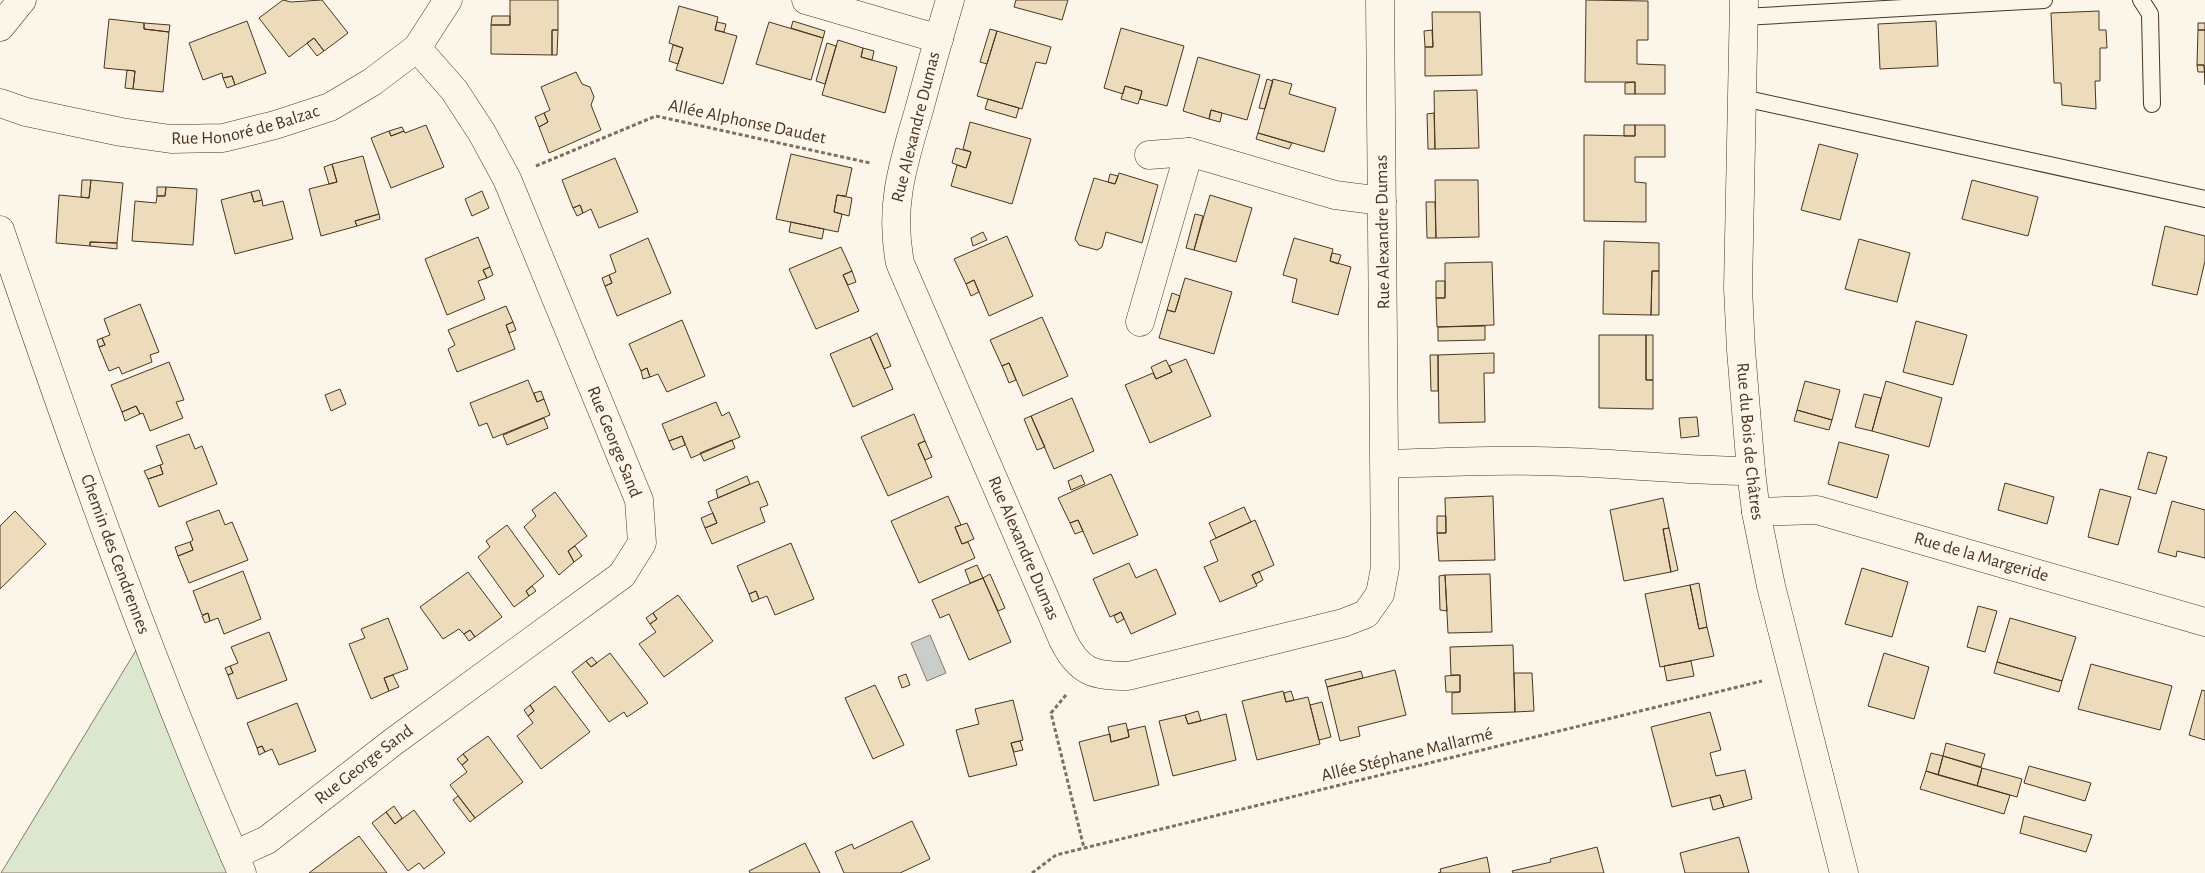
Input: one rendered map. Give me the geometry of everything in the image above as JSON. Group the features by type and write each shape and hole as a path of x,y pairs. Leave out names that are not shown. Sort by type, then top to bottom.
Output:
{"street":[{"path":"0,27 22,0"},
{"name":"Rue Honoré de Balzac","path":"0,103 26,112 121,132 171,139 223,138 275,125 330,107 372,82 417,48 448,0"},
{"path":"806,0 938,39"},
{"name":"Rue Alexandre Dumas","path":"950,0 902,170 896,212 895,237 900,263 1072,658 1087,670 1107,676 1128,676 1343,623 1366,614 1380,594 1385,568 1386,464 1380,0"},
{"name":"Rue du Bois de Châtres","path":"1744,9 1738,288 1741,350 1756,512 1770,586 1844,873"},
{"name":"Rue George Sand","path":"238,864 393,742 622,575 642,543 640,500 507,179 482,133 454,90 417,48"},
{"path":"1140,322 1190,152"},
{"path":"1149,155 1190,152 1335,195 1382,201"},
{"name":"Chemin des Cendrennes","path":"0,230 51,379 148,643 238,864"},
{"path":"1386,464 1494,460 1551,461 1696,470 1752,471"},
{"name":"Rue de la Margeride","path":"1756,512 1817,510 2205,622"}],"lane":[{"path":"1744,9 2044,0"},
{"path":"2141,0 2150,14 2152,104"},
{"path":"1743,98 2205,199"}],"path":[{"name":"Allée Alphonse Daudet","path":"507,179 656,116 902,170"},
{"path":"1084,848 1051,713 1087,670"},
{"name":"Allée Stéphane Mallarmé","path":"1032,873 1056,855 1792,673"}],"green space":[{"path":"138,647 230,873 1,873"}],"shaded area":[{"path":"930,635 946,673 927,681 911,643"}],"building":[{"path":"283,0 291,2 322,0 348,33 324,51 314,38 289,57 259,18"},
{"path":"510,0 558,0 558,30 552,30 552,55 491,54 491,25 510,25"},
{"path":"1016,0 1068,0 1062,20 1014,7"},
{"path":"1586,0 1648,1 1648,40 1637,40 1637,64 1665,65 1665,94 1635,94 1635,82 1585,82"},
{"path":"679,6 718,17 715,30 737,36 723,84 676,70 683,48 669,43"},
{"path":"2099,11 2099,30 2106,30 2107,48 2100,48 2100,81 2095,81 2096,109 2062,105 2061,83 2054,83 2051,13"},
{"path":"1432,12 1480,12 1482,75 1425,76 1425,47 1433,47"},
{"path":"492,16 510,16 510,25 491,25"},
{"path":"109,19 144,23 144,29 169,32 163,92 133,89 135,71 104,68"},
{"path":"247,21 266,73 235,85 232,76 223,78 222,73 203,80 189,43"},
{"path":"793,21 825,31 823,38 791,28"},
{"path":"1936,21 1938,66 1880,69 1878,24"},
{"path":"717,22 726,24 724,32 715,30"},
{"path":"769,22 823,38 811,80 756,64"},
{"path":"144,23 170,25 169,32 144,29"},
{"path":"2198,23 2205,23 2205,30 2198,30"},
{"path":"1121,28 1184,46 1167,106 1140,99 1142,91 1125,86 1123,94 1104,88"},
{"path":"990,29 997,31 987,64 980,62"},
{"path":"552,30 558,30 557,55 552,55"},
{"path":"1432,30 1433,47 1425,47 1424,31"},
{"path":"2198,30 2205,30 2205,85 2204,65 2197,65"},
{"path":"997,31 1051,47 1046,64 1036,62 1022,109 977,96"},
{"path":"314,38 324,51 317,56 307,43"},
{"path":"838,40 863,48 861,57 897,67 885,113 822,95"},
{"path":"827,43 836,46 825,84 816,81"},
{"path":"673,45 683,48 678,64 669,61"},
{"path":"863,48 874,51 872,60 861,57"},
{"path":"1198,57 1260,75 1247,120 1211,110 1209,119 1183,111"},
{"path":"2197,65 2204,65 2205,72 2198,72"},
{"path":"127,70 135,71 133,89 125,88"},
{"path":"576,72 582,84 590,87 594,97 591,105 601,130 549,153 539,127 548,122 544,113 550,110 541,87"},
{"path":"232,76 235,85 227,88 223,78"},
{"path":"1267,79 1273,81 1265,109 1259,108"},
{"path":"1273,79 1292,84 1289,94 1336,108 1324,152 1258,133"},
{"path":"1635,82 1635,94 1625,94 1625,83"},
{"path":"1125,86 1142,91 1138,104 1121,99"},
{"path":"1477,90 1479,148 1435,149 1434,91"},
{"path":"988,99 1019,108 1016,118 985,109"},
{"path":"1211,110 1222,113 1220,122 1209,119"},
{"path":"544,113 548,122 539,127 535,117"},
{"path":"1434,113 1435,149 1428,149 1427,114"},
{"path":"970,122 1031,139 1012,204 951,186 957,165 966,168 971,152 963,149"},
{"path":"426,125 444,167 391,188 371,138 389,131 391,136 404,131 405,133"},
{"path":"1624,125 1635,125 1635,136 1624,136"},
{"path":"1635,125 1665,125 1665,157 1635,157 1635,182 1646,183 1646,222 1584,221 1584,135 1635,136"},
{"path":"402,127 404,131 391,136 389,131"},
{"path":"1258,133 1292,143 1289,149 1256,139"},
{"path":"1819,144 1858,154 1840,220 1801,210"},
{"path":"956,148 971,152 966,168 952,163"},
{"path":"791,154 852,168 846,196 837,195 834,212 842,214 838,232 776,219"},
{"path":"363,156 379,214 355,221 357,226 321,236 309,189 337,182 332,164"},
{"path":"615,158 638,212 599,228 591,209 583,213 580,205 573,208 562,180"},
{"path":"332,164 337,182 329,184 324,167"},
{"path":"1119,173 1158,185 1142,243 1106,232 1102,247 1097,250 1079,245 1075,239 1094,178 1115,184"},
{"path":"1110,174 1118,176 1115,184 1108,182"},
{"path":"82,180 91,180 89,198 81,197"},
{"path":"91,180 123,183 117,243 90,242 90,246 56,243 59,195 89,198"},
{"path":"1435,180 1478,180 1479,237 1436,238"},
{"path":"1972,180 2038,197 2028,236 1962,219"},
{"path":"157,187 166,187 165,196 157,196"},
{"path":"166,187 197,189 193,245 132,241 135,201 156,203 157,196 165,196"},
{"path":"259,190 262,200 254,202 251,192"},
{"path":"482,191 489,208 472,216 465,199"},
{"path":"251,192 254,202 262,200 263,206 283,201 293,239 235,254 221,200"},
{"path":"837,195 852,198 849,216 834,212"},
{"path":"1210,195 1252,208 1236,262 1194,250"},
{"path":"1426,202 1435,202 1436,238 1427,238"},
{"path":"580,205 583,213 577,216 573,208"},
{"path":"379,214 380,219 357,226 355,221"},
{"path":"1195,214 1203,216 1194,250 1186,248"},
{"path":"791,222 824,229 822,239 789,232"},
{"path":"2165,226 2205,236 2205,261 2197,295 2152,285"},
{"path":"983,232 987,240 973,246 971,238"},
{"path":"1007,236 1033,296 989,316 974,280 966,284 954,259"},
{"path":"478,237 490,267 483,270 487,278 478,281 485,299 447,315 425,259"},
{"path":"648,238 671,293 617,316 605,286 612,283 609,275 616,272 610,255"},
{"path":"1294,238 1333,249 1330,261 1351,267 1338,315 1292,302 1297,279 1283,275"},
{"path":"1859,239 1910,253 1897,302 1845,289"},
{"path":"1604,241 1659,243 1659,271 1652,271 1651,315 1603,314"},
{"path":"90,242 117,243 117,249 90,246"},
{"path":"841,247 852,271 843,275 859,311 816,329 789,269"},
{"path":"1332,253 1341,255 1338,264 1330,261"},
{"path":"1492,262 1494,325 1437,327 1436,298 1445,298 1445,263"},
{"path":"490,267 493,275 487,278 483,270"},
{"path":"852,271 856,282 848,285 843,275"},
{"path":"1652,271 1659,271 1659,315 1651,315"},
{"path":"609,275 612,283 605,286 602,278"},
{"path":"1185,278 1232,292 1214,354 1159,338 1167,310 1175,312"},
{"path":"974,280 979,292 971,296 966,284"},
{"path":"1436,281 1445,281 1445,298 1436,298"},
{"path":"1172,293 1180,296 1175,312 1167,310"},
{"path":"140,304 159,352 150,355 152,362 122,374 119,367 109,371 99,347 105,345 102,338 110,335 104,319"},
{"path":"506,306 513,322 506,325 515,349 457,372 448,349 455,345 448,330"},
{"path":"1042,317 1068,376 1023,396 1009,363 1002,366 990,340"},
{"path":"682,320 705,376 667,392 658,374 650,377 647,368 641,371 629,344"},
{"path":"1916,321 1967,335 1953,385 1903,372"},
{"path":"513,322 516,330 509,333 506,325"},
{"path":"1485,326 1485,340 1438,341 1438,327"},
{"path":"877,333 891,366 884,369 870,337"},
{"path":"1599,335 1646,335 1646,380 1653,380 1653,409 1599,408"},
{"path":"1646,335 1653,335 1653,380 1646,380"},
{"path":"870,337 893,389 853,407 830,354"},
{"path":"102,338 105,345 99,347 97,340"},
{"path":"1494,353 1494,373 1484,373 1485,422 1439,423 1438,355"},
{"path":"1430,355 1438,355 1438,391 1431,391"},
{"path":"1186,359 1211,416 1150,443 1125,385 1153,373 1156,379 1172,372 1169,366"},
{"path":"1166,360 1172,372 1156,379 1151,367"},
{"path":"169,362 184,400 176,402 183,418 150,431 143,413 140,414 136,406 122,412 111,385"},
{"path":"1009,363 1016,380 1009,383 1002,366"},
{"path":"647,368 650,377 643,379 641,371"},
{"path":"528,380 537,402 544,399 550,415 493,438 487,423 479,426 470,403"},
{"path":"1805,381 1840,390 1832,420 1797,410"},
{"path":"1886,381 1942,398 1929,447 1872,431"},
{"path":"340,389 346,404 331,411 325,395"},
{"path":"541,391 544,399 537,402 534,393"},
{"path":"1864,394 1881,398 1872,431 1855,427"},
{"path":"1072,398 1094,451 1054,469 1031,416"},
{"path":"716,402 722,416 729,412 740,437 691,458 682,436 669,441 662,424"},
{"path":"136,406 140,414 125,421 122,412"},
{"path":"1797,410 1832,420 1829,430 1794,421"},
{"path":"914,414 925,441 918,444 932,477 888,496 861,437"},
{"path":"1031,416 1045,447 1037,450 1024,419"},
{"path":"1697,417 1699,436 1681,438 1679,418"},
{"path":"544,418 548,428 507,445 503,435"},
{"path":"189,434 195,449 202,446 217,484 159,507 148,479 163,474 160,465 163,464 156,446"},
{"path":"682,436 685,445 673,450 669,441"},
{"path":"732,440 735,448 704,461 700,453"},
{"path":"925,441 932,457 925,460 918,444"},
{"path":"1839,442 1889,455 1877,498 1828,484"},
{"path":"2148,452 2167,457 2156,494 2138,489"},
{"path":"160,465 163,474 148,479 144,471"},
{"path":"1111,474 1138,535 1093,554 1078,520 1070,523 1058,498"},
{"path":"1081,475 1085,484 1071,490 1068,481"},
{"path":"747,476 750,484 718,498 716,490"},
{"path":"758,481 768,505 760,508 765,522 712,544 705,528 717,523 708,502"},
{"path":"2005,483 2054,497 2047,524 1998,510"},
{"path":"2100,489 2131,497 2118,545 2088,537"},
{"path":"555,492 587,536 568,551 574,562 559,575 524,527 536,516 532,510"},
{"path":"948,496 961,525 955,527 962,544 968,542 975,558 919,583 891,521"},
{"path":"1493,496 1495,560 1439,561 1437,533 1446,533 1445,498"},
{"path":"1663,498 1669,528 1663,529 1671,572 1624,581 1610,510"},
{"path":"2172,501 2205,510 2205,558 2177,551 2176,557 2158,552"},
{"path":"1244,507 1251,522 1216,538 1209,523"},
{"path":"219,510 225,525 232,522 248,560 189,583 178,556 193,550 190,542 193,540 186,522"},
{"path":"15,511 46,544 0,589 0,526"},
{"path":"713,513 717,523 705,528 701,518"},
{"path":"1437,516 1446,516 1446,533 1437,533"},
{"path":"1078,520 1083,531 1075,534 1070,523"},
{"path":"1255,520 1274,565 1252,575 1257,586 1220,602 1204,567 1218,561 1210,541"},
{"path":"967,523 974,539 962,544 955,527"},
{"path":"507,525 544,576 526,591 529,596 514,607 478,557 490,547 486,541"},
{"path":"1669,528 1678,570 1671,572 1663,529"},
{"path":"190,542 193,550 178,556 175,547"},
{"path":"791,543 814,599 775,615 767,596 759,599 756,591 749,594 737,566"},
{"path":"575,546 582,556 574,562 568,551"},
{"path":"1129,563 1136,578 1156,569 1176,614 1131,634 1121,612 1110,617 1093,579"},
{"path":"977,565 983,578 970,583 965,570"},
{"path":"1862,568 1908,582 1892,637 1845,624"},
{"path":"243,571 261,619 224,634 218,618 210,621 208,613 202,615 193,591"},
{"path":"1259,571 1263,580 1256,584 1252,575"},
{"path":"468,572 502,617 475,637 470,630 464,634 459,629 443,639 420,607"},
{"path":"990,574 1005,608 998,611 983,578"},
{"path":"1490,574 1492,632 1448,633 1445,575"},
{"path":"1445,575 1447,611 1440,610 1439,576"},
{"path":"983,578 1011,642 969,660 949,614 940,618 932,600"},
{"path":"1699,583 1707,627 1699,629 1690,585"},
{"path":"1690,585 1699,629 1707,627 1714,656 1660,667 1645,594"},
{"path":"532,586 536,591 529,596 526,591"},
{"path":"756,591 759,599 752,602 749,594"},
{"path":"678,595 713,641 664,677 639,644 656,632 650,624 657,619 653,613"},
{"path":"1978,606 1997,611 1985,652 1967,647"},
{"path":"1121,612 1124,619 1117,623 1114,616"},
{"path":"208,613 210,621 205,623 202,616"},
{"path":"653,613 657,619 650,624 646,618"},
{"path":"388,618 408,669 384,678 389,691 371,699 349,644 365,638 361,629"},
{"path":"2010,618 2076,637 2062,681 1997,662"},
{"path":"470,630 475,637 469,641 464,634"},
{"path":"269,632 287,680 237,699 228,675 233,673 230,666 238,663 231,647"},
{"path":"1513,645 1515,712 1452,714 1452,693 1460,692 1460,675 1451,675 1450,647"},
{"path":"610,653 648,703 627,717 624,712 609,722 572,672 586,661 591,667"},
{"path":"1884,653 1929,667 1914,719 1868,706"},
{"path":"592,657 597,663 591,667 586,661"},
{"path":"1691,661 1694,676 1667,681 1664,666"},
{"path":"1997,662 2062,681 2059,692 1994,673"},
{"path":"2091,664 2172,686 2160,730 2078,709"},
{"path":"230,666 233,673 228,675 225,668"},
{"path":"1395,670 1406,715 1358,727 1360,736 1340,741 1327,687"},
{"path":"1361,671 1363,678 1327,687 1325,680"},
{"path":"1514,673 1532,673 1534,711 1515,712"},
{"path":"906,674 910,685 902,688 898,677"},
{"path":"393,675 399,687 389,691 384,678"},
{"path":"1460,675 1460,692 1446,692 1445,676"},
{"path":"875,685 904,745 873,759 845,698"},
{"path":"555,686 590,732 541,769 517,736 533,723 528,716 534,711 530,705"},
{"path":"2202,690 2205,691 2205,740 2189,735"},
{"path":"1283,691 1286,702 1308,697 1320,744 1257,760 1242,701"},
{"path":"1291,691 1294,700 1286,702 1284,693"},
{"path":"1013,700 1023,740 1011,743 1017,765 969,777 956,730 979,724 975,709"},
{"path":"1322,702 1331,737 1319,740 1310,705"},
{"path":"297,703 316,751 279,765 272,749 265,752 262,746 257,748 247,723"},
{"path":"530,705 534,711 528,716 524,710"},
{"path":"1198,711 1201,721 1188,724 1185,715"},
{"path":"1710,712 1721,750 1710,753 1716,776 1745,770 1752,799 1724,807 1720,795 1672,807 1651,727"},
{"path":"1226,714 1236,760 1173,776 1159,721 1185,715 1188,724"},
{"path":"1126,723 1129,737 1111,742 1108,727"},
{"path":"1145,726 1159,785 1094,801 1079,742 1110,734 1111,742 1129,737 1128,730"},
{"path":"488,736 523,782 475,818 450,785 467,772 462,765 468,760 463,754"},
{"path":"1020,741 1023,750 1014,752 1011,743"},
{"path":"1946,743 1985,754 1981,767 1943,756"},
{"path":"262,746 265,752 259,755 257,748"},
{"path":"1931,753 1943,756 1938,775 1926,771"},
{"path":"463,754 468,760 462,765 457,759"},
{"path":"1943,756 1982,768 1977,786 1938,775"},
{"path":"2029,766 2091,783 2085,801 2024,783"},
{"path":"1982,768 2022,779 2017,797 1977,786"},
{"path":"1926,771 2010,795 2004,814 1920,789"},
{"path":"1720,795 1724,807 1713,810 1710,798"},
{"path":"458,796 475,818 470,822 453,800"},
{"path":"394,806 402,818 395,824 386,812"},
{"path":"414,810 445,853 424,869 419,863 408,871 372,823 386,812 395,824"},
{"path":"2024,816 2092,835 2086,852 2020,833"},
{"path":"912,821 930,859 900,873 844,873 835,852 852,844 854,849"},
{"path":"359,836 387,873 309,873 345,846"},
{"path":"1739,837 1749,873 1685,873 1680,853"},
{"path":"805,843 820,873 750,873 749,871"},
{"path":"1597,847 1604,873 1513,873 1512,871 1551,862 1550,859"},
{"path":"1487,857 1490,873 1438,873 1441,872 1440,869"}]}
